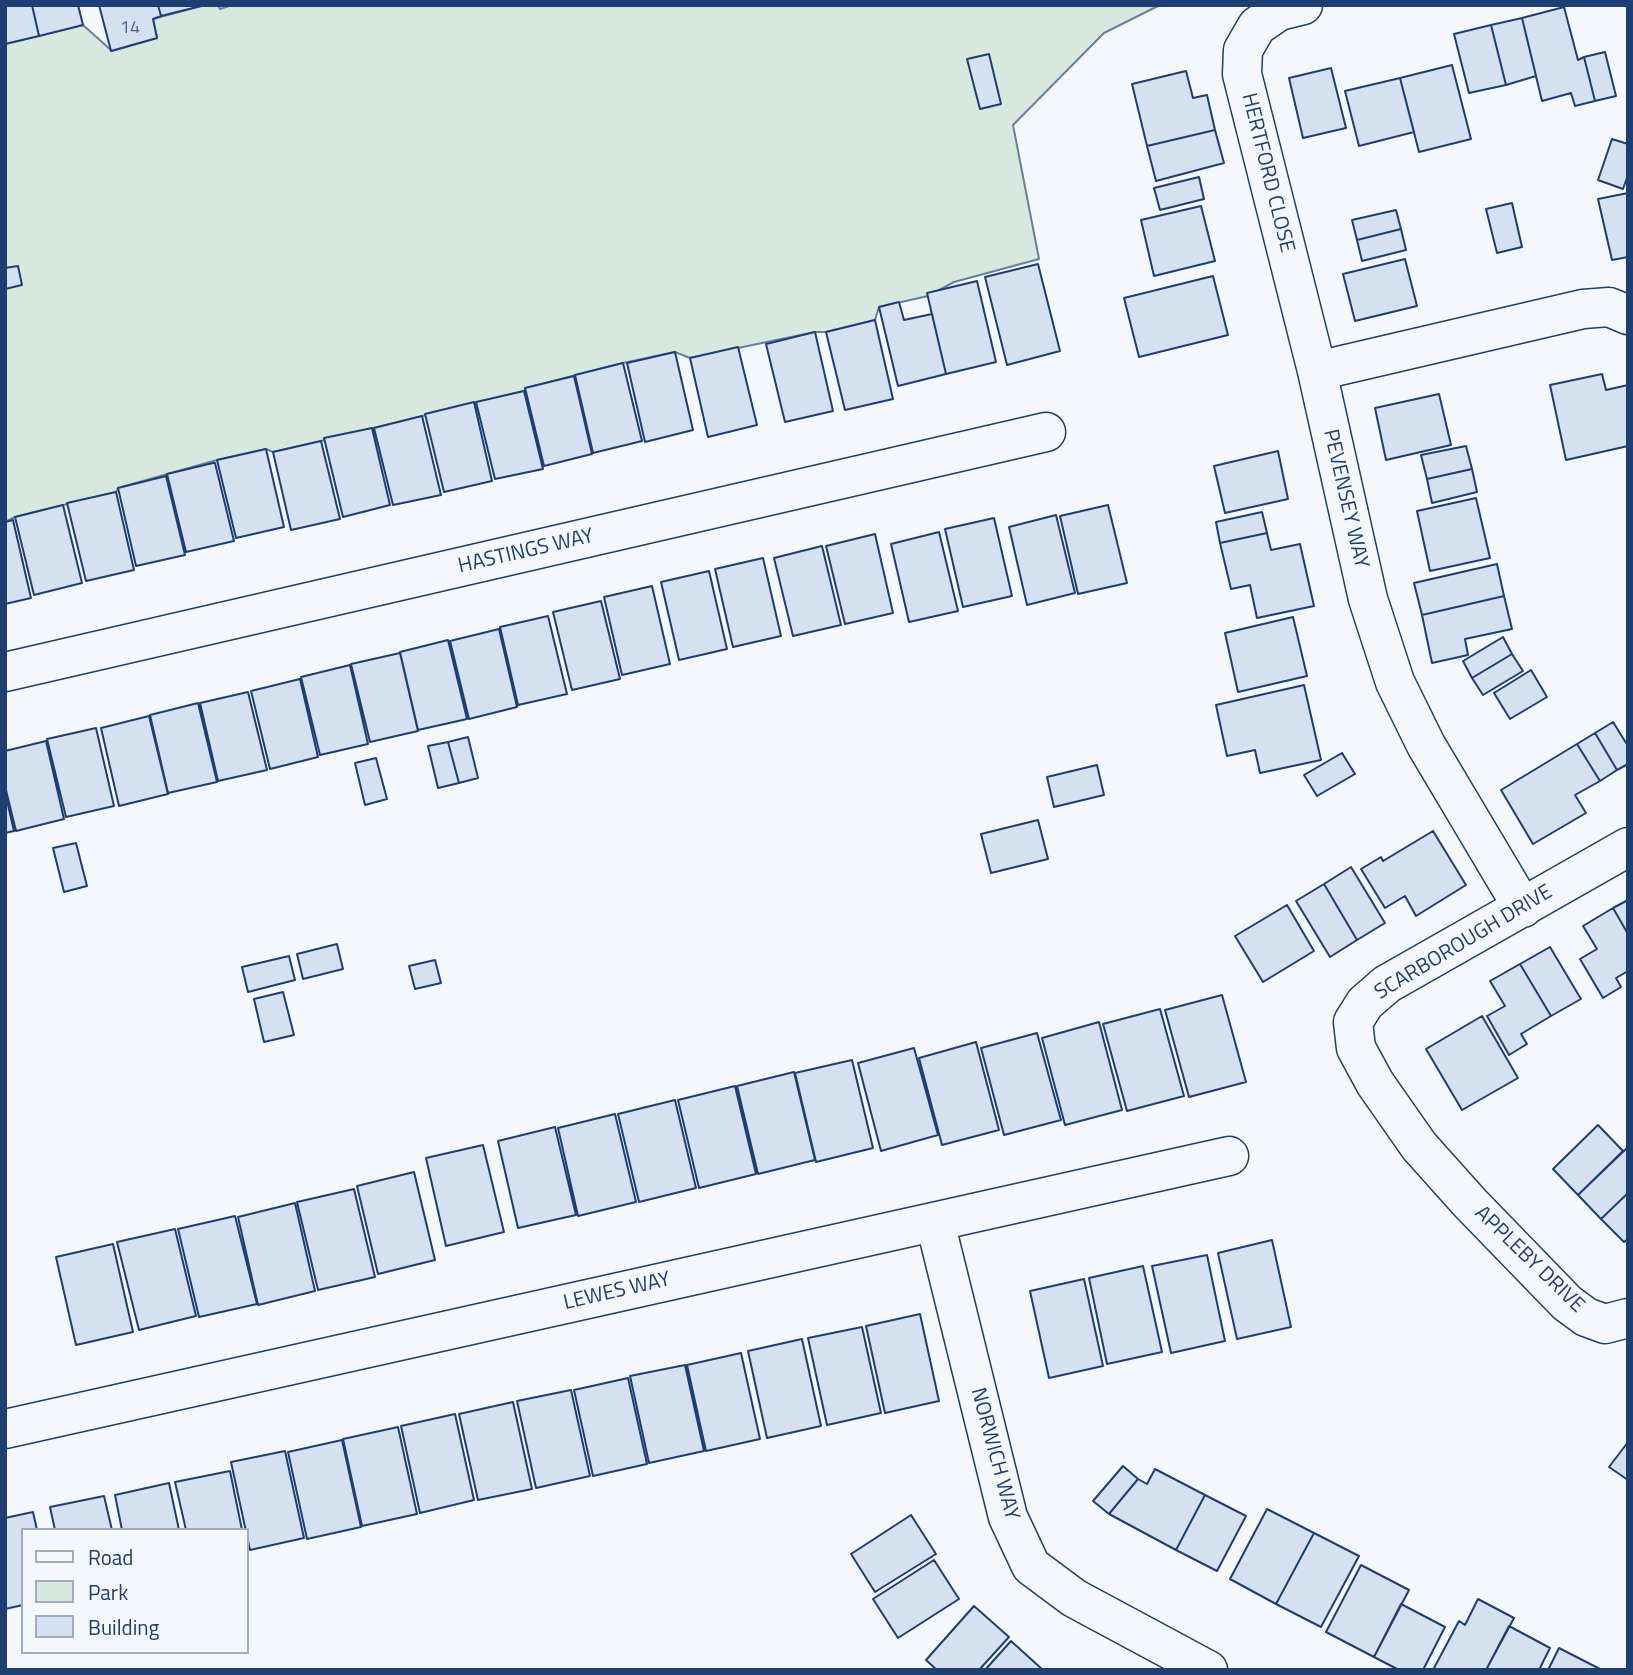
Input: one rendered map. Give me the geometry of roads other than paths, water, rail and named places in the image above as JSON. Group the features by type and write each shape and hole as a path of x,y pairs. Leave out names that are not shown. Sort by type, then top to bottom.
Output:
{"street":[{"name":"HERTFORD CLOSE","path":"1303,5 1279,11 1257,26 1243,50 1242,75 1317,371"},
{"path":"1317,371 1583,309 1609,307 1628,315"},
{"name":"PEVENSEY WAY","path":"1317,371 1368,599 1395,682 1426,745 1523,908"},
{"name":"HASTINGS WAY","path":"5,672 1046,432"},
{"name":"SCARBOROUGH DRIVE","path":"1470,1203 1419,1146 1375,1083 1356,1048 1353,1022 1365,1003 1387,984 1628,847"},
{"name":"LEWES WAY","path":"5,1429 1229,1156"},
{"name":"APPLEBY DRIVE","path":"1470,1203 1567,1303 1586,1317 1605,1324 1628,1318"},
{"name":"NORWICH WAY","path":"935,1222 1008,1517 1031,1566 1073,1598 1208,1670"}]}
